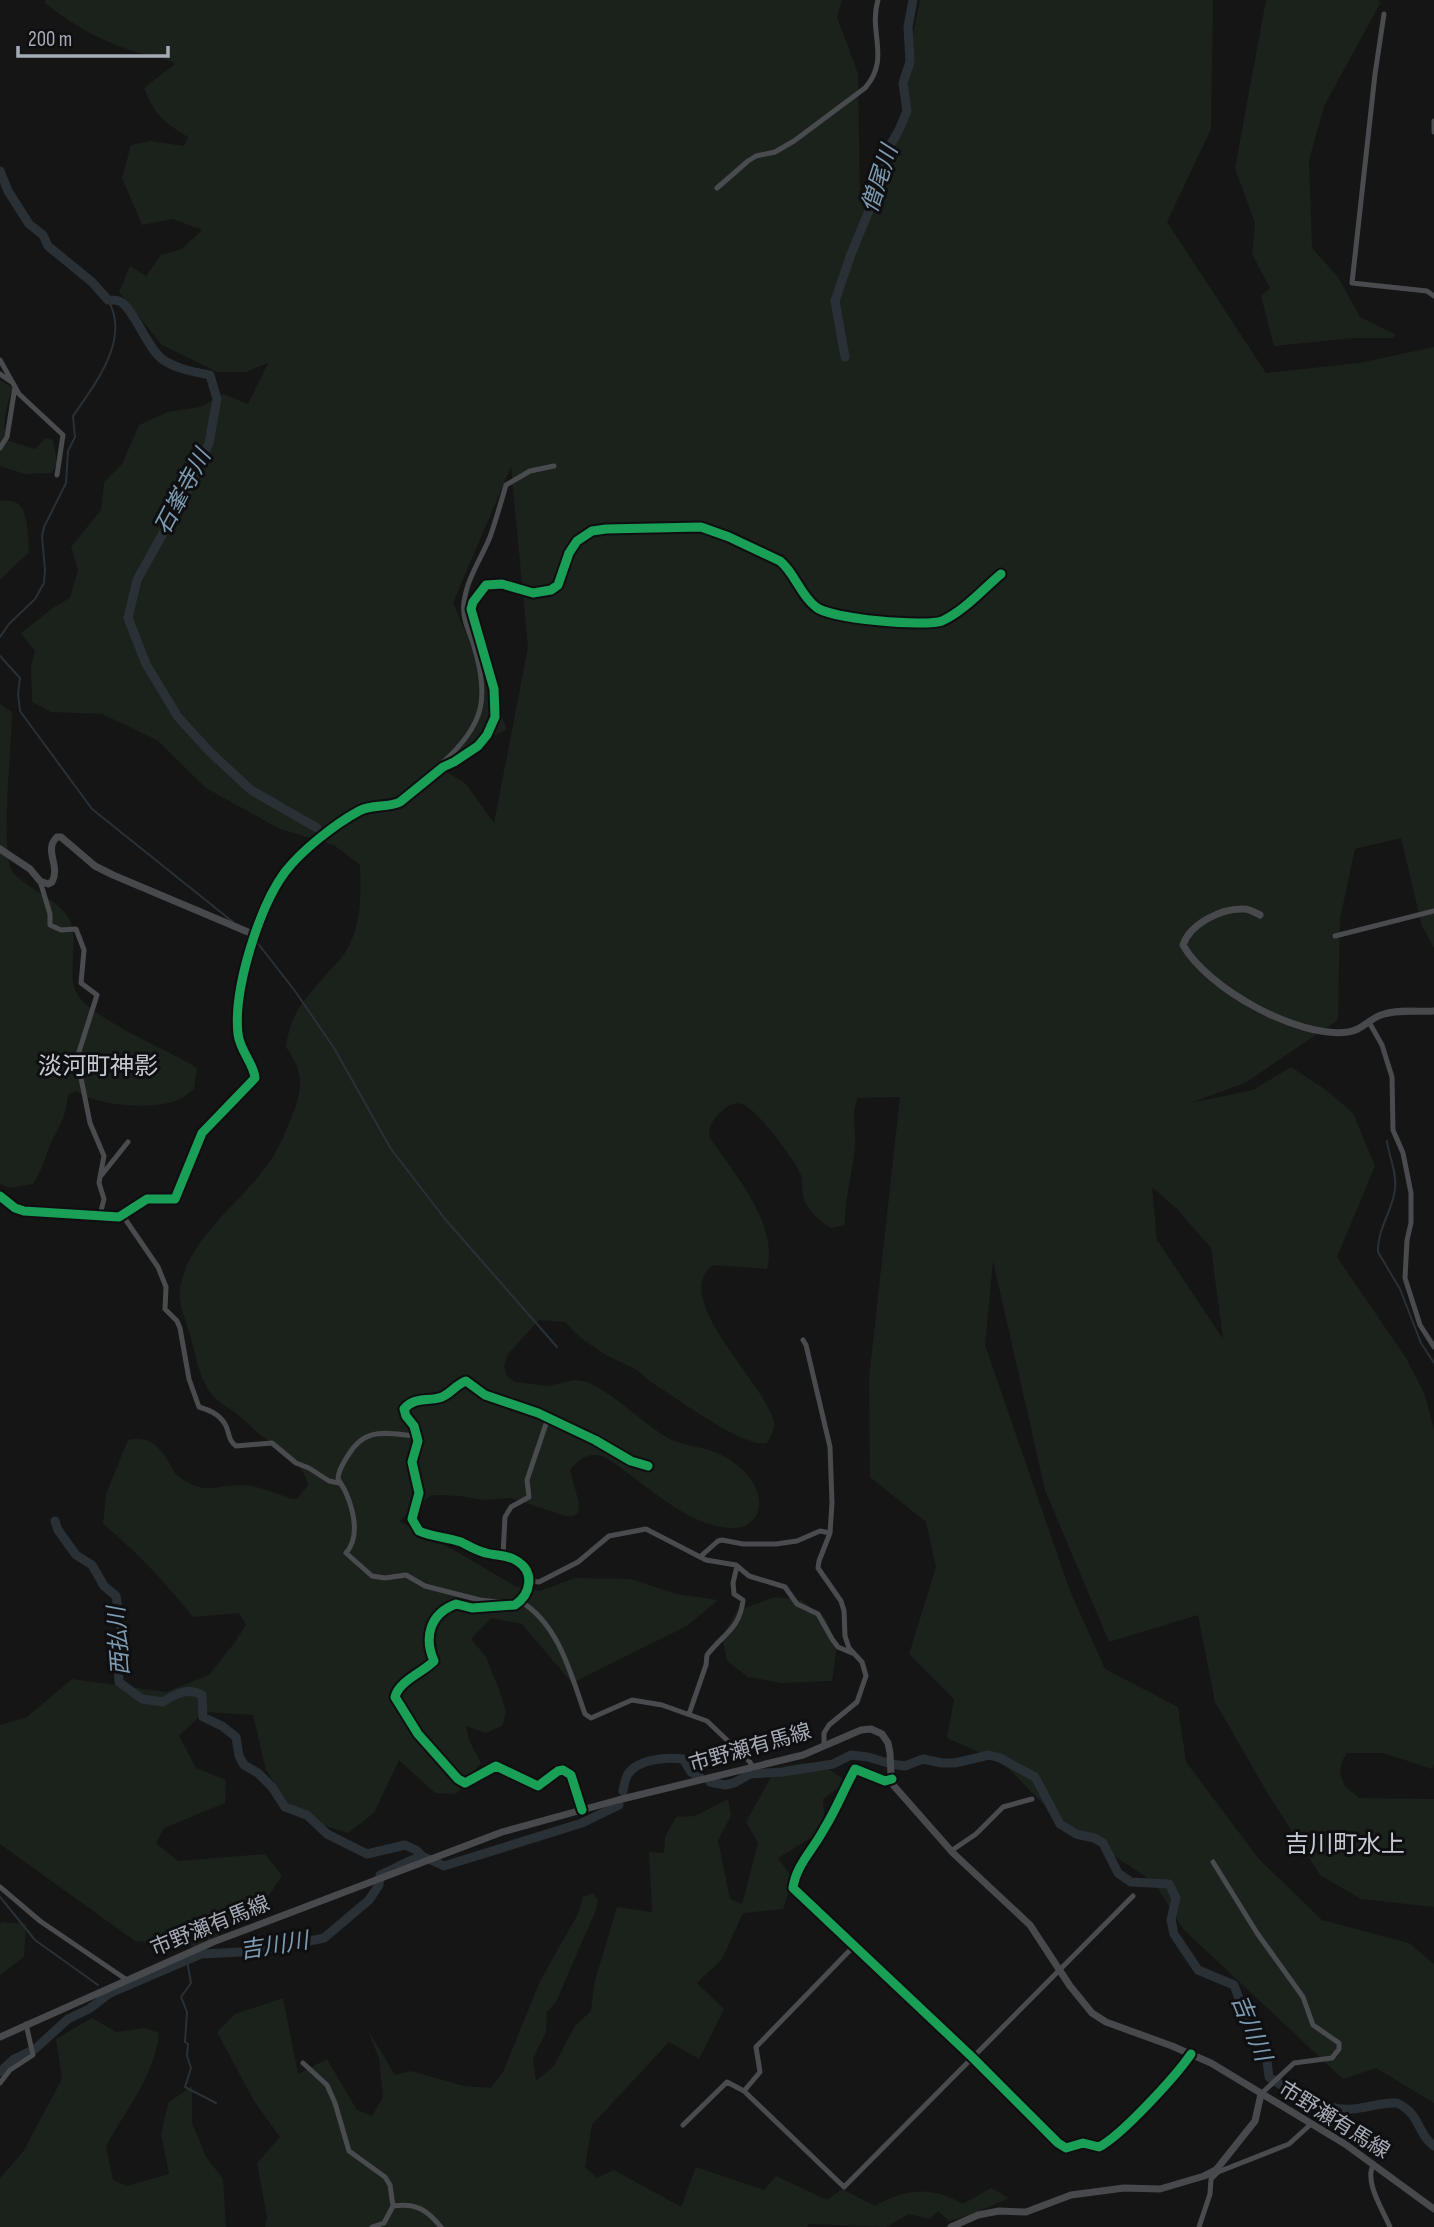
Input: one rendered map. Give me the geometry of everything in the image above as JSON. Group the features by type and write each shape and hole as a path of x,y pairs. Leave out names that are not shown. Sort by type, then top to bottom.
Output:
{"street":[{"path":"717,188 727,177 756,156 775,152 794,141 865,88 873,79 879,61 875,12 878,0"},
{"path":"1384,14 1353,283 1427,291 1434,296"},
{"path":"1434,121 1434,132"},
{"path":"0,360 15,387 48,424 63,435 57,475"},
{"path":"0,374 10,381"},
{"path":"0,448 7,437 15,387"},
{"path":"443,767 442,763 462,744 474,725 484,696 483,680 464,620 464,604 470,578 490,537 506,485 530,471 554,466"},
{"path":"668,527 701,527 779,561 788,567 804,595 816,608 835,615 928,625 942,621 962,609 1001,574"},
{"path":"0,1196 15,1208 24,1211 123,1216 146,1199 175,1199 202,1133 255,1078 255,1073 243,1054 238,1027 241,985 256,935 278,882 296,859 359,811 377,805 394,805 443,767 478,746 495,717 494,689 471,610 479,592 486,585 494,583 533,593 551,590 558,585 569,553 577,541 592,531 606,529"},
{"path":"40,881 48,884 55,878 57,872 50,848 54,839 61,837 95,866 256,935"},
{"path":"0,849 30,869 40,881 50,914 50,925 61,930 76,929 84,950 80,983 97,995 77,1058 90,1122 104,1156 99,1182 104,1199 100,1215"},
{"path":"1259,915 1247,909 1221,914 1195,928 1187,935 1183,946 1198,965 1260,1011 1279,1020 1335,1033 1350,1032 1383,1014 1434,1011"},
{"path":"1335,936 1434,911"},
{"path":"1369,1022 1382,1045 1392,1077 1394,1130 1403,1153 1411,1193 1411,1223 1405,1257 1405,1278 1420,1325 1434,1347"},
{"path":"100,1177 128,1142"},
{"path":"123,1216 158,1267 166,1287 164,1309 177,1321 180,1328 189,1379 199,1407 211,1410 224,1422 233,1444 240,1446 272,1443 296,1463 339,1483 347,1494 355,1529 353,1543 346,1553 372,1576 385,1578 406,1575 425,1586 480,1600 506,1603 520,1601 541,1616 549,1629 571,1672 585,1714 591,1718 598,1717 632,1700 662,1705 707,1721 720,1731 752,1767"},
{"path":"803,1340 830,1447 830,1533 818,1569 841,1601 845,1636 849,1648 862,1662 866,1676 857,1702 829,1725 824,1733 824,1746"},
{"path":"530,1581 522,1565 503,1555 487,1554 461,1542 419,1531 412,1519 419,1493 412,1462 418,1436 404,1412 409,1403 418,1399 441,1397 466,1381 485,1395 548,1418 631,1461 648,1466"},
{"path":"503,1555 505,1517 511,1507 528,1497 527,1480 548,1418"},
{"path":"339,1483 341,1468 358,1441 370,1434 386,1432 418,1436"},
{"path":"530,1581 539,1582 578,1562 609,1535 646,1529 706,1560 737,1566 749,1576 785,1587 797,1604 818,1614 838,1647 855,1654"},
{"path":"701,1556 722,1540 743,1544 776,1544 797,1541 820,1531 830,1533"},
{"path":"690,1714 707,1655 733,1630 742,1608 743,1600 734,1594 733,1583 737,1566"},
{"path":"530,1581 520,1601 509,1607 451,1606 430,1628 428,1648 434,1661 425,1671 399,1687 395,1697 418,1734 458,1779 465,1783 496,1766 538,1787 563,1770 571,1775 582,1810"},
{"name":"市野瀬有馬線","path":"0,2037 224,1937 502,1832 803,1755 861,1730 871,1729 882,1734 888,1743 894,1786 951,1851 1021,1915 1082,2002 1106,2022 1191,2054 1264,2092 1374,2164 1434,2208"},
{"path":"891,1777 885,1781 855,1769 824,1829 795,1875 793,1888 972,2057 1058,2143 1066,2148 1083,2143 1099,2147 1105,2145 1129,2123 1191,2054"},
{"path":"951,1851 975,1834 1003,1807 1032,1800"},
{"path":"1199,2227 1210,2194 1211,2179 1255,2120 1264,2092 1297,2061 1332,2058 1339,2049 1339,2043 1313,2025 1303,1997 1257,1933 1213,1861"},
{"path":"0,1887 40,1921 127,1980"},
{"path":"683,2125 726,2082 744,2091 844,2187 1133,1896"},
{"path":"744,2091 760,2072 756,2047 854,1946"},
{"path":"0,2082 10,2070 33,2055 26,2024"},
{"path":"303,2063 327,2085 349,2151 385,2177 390,2185 393,2206 384,2223 372,2227"},
{"path":"951,2227 999,2211 1026,2212 1071,2195 1124,2188 1160,2189 1204,2176 1289,2144 1311,2124"},
{"path":"1374,2164 1370,2179 1390,2227"},
{"path":"393,2206 403,2205 427,2210 441,2227"}],"shaded area":[{"path":"46,0 842,0 837,17 858,74 860,195 909,110 905,80 913,60 913,34 920,0 1213,0 1211,129 1167,222 1266,373 1359,363 1434,347 1434,948 1422,926 1401,838 1355,849 1340,919 1338,1020 1245,1083 1190,1103 1253,1090 1291,1067 1326,1090 1353,1113 1375,1166 1337,1257 1406,1358 1425,1395 1434,1430 1434,1763 1432,1769 1383,1753 1347,1753 1342,1761 1340,1774 1345,1786 1359,1798 1434,1799 1434,1907 1361,1899 1320,1875 1268,1794 1215,1702 1198,1615 1109,1642 1045,1490 993,1261 985,1345 1070,1591 1105,1669 1178,1707 1186,1762 1258,1858 1322,1920 1409,1943 1434,1964 1434,2103 1376,2068 1343,2079 1183,1929 1154,1882 1058,1819 1003,1763 947,1738 954,1699 909,1654 936,1567 926,1522 870,1477 869,1378 900,1097 858,1098 845,1225 831,1228 807,1206 801,1175 792,1159 750,1109 738,1103 733,1104 715,1117 711,1124 709,1136 741,1182 760,1216 769,1252 767,1269 714,1265 703,1279 702,1298 724,1342 768,1407 774,1426 767,1443 756,1443 742,1438 708,1419 637,1370 606,1355 582,1339 565,1322 539,1320 508,1354 504,1367 507,1376 515,1382 548,1386 575,1380 587,1382 671,1440 712,1451 738,1465 752,1480 759,1498 759,1508 751,1522 737,1528 722,1527 693,1518 610,1460 597,1455 582,1459 570,1470 579,1503 578,1513 573,1516 565,1516 511,1498 484,1500 438,1495 430,1496 399,1521 515,1586 540,1591 575,1578 631,1579 676,1594 718,1600 687,1626 572,1683 522,1624 491,1618 471,1639 486,1657 506,1710 503,1725 486,1733 466,1726 469,1740 481,1763 456,1794 435,1793 399,1760 374,1813 348,1833 297,1817 266,1770 253,1715 204,1712 179,1736 196,1768 226,1780 225,1803 164,1828 156,1843 178,1861 265,1854 282,1876 258,1911 199,1947 135,1941 0,1844 0,1725 27,1717 72,1679 166,1692 209,1675 246,1625 239,1613 193,1617 150,1568 103,1524 106,1494 128,1440 142,1439 153,1443 177,1476 204,1488 247,1485 293,1499 298,1498 308,1485 295,1462 209,1391 200,1371 183,1312 180,1289 192,1255 215,1224 265,1168 284,1136 300,1088 299,1073 286,1047 288,1034 302,1003 346,951 358,920 360,898 360,865 334,845 280,829 206,788 157,740 102,714 51,712 32,702 31,666 35,651 21,633 70,598 78,570 71,547 101,510 104,482 122,464 139,425 168,412 200,407 224,394 248,404 268,363 246,372 217,372 162,345 119,292 130,266 146,276 161,255 182,249 202,230 173,219 142,225 122,178 131,145 150,141 184,146 188,137 161,117 144,88 175,64 98,37 45,3","holes":["511,467 528,647 494,823 466,784 436,765 507,729 453,603","1152,1187 1177,1209 1211,1248 1223,1339 1157,1240"]},
{"path":"1266,0 1381,2 1324,106 1309,160 1312,248 1338,277 1360,317 1396,335 1392,338 1353,338 1274,346 1261,296 1270,288 1252,254 1255,223 1235,168"},
{"path":"0,380 13,388 5,422 9,441 35,449 45,438 53,440 57,463 52,473 25,474 0,466"},
{"path":"0,500 15,502 24,512 29,552 0,580"},
{"path":"0,704 12,712 7,841 12,871 61,909 71,923 74,939 74,987 80,998 109,1021 197,1068 194,1089 180,1099 165,1104 139,1106 111,1103 76,1091 68,1095 63,1117 33,1184 10,1188 0,1184"},
{"path":"775,1597 801,1600 825,1618 837,1645 832,1681 782,1683 748,1677 727,1661 722,1637 737,1611"},
{"path":"804,1763 821,1764 842,1778 842,1785 823,1799 825,1829 778,1858 793,1879 783,1909 743,1913 722,1959 697,1983 724,2009 699,2059 669,2042 592,2125 585,2167 597,2178 614,2170 681,2207 696,2167 764,2190 776,2176 827,2200 842,2189 875,2206 897,2196 919,2192 941,2194 963,2204 991,2188 1009,2198 949,2221 938,2211 930,2219 909,2214 886,2227 810,2224 806,2227 265,2227 267,2217 257,2163 280,2137 254,2101 217,2032 235,2014 283,1998 298,2074 327,2059 357,2110 372,2116 383,2097 379,2059 368,2030 395,2075 411,2071 464,2086 491,2088 504,2070 540,1981 578,1914 583,1897 593,1893 598,1900 596,1910 556,2002 547,2012 546,2032 533,2059 536,2081 553,2067 575,2026 591,2011 594,1984 617,1907 652,1912 649,1852 664,1853 665,1837 676,1817 695,1816 728,1799 731,1816 718,1840 730,1899 742,1904 758,1843 746,1822 775,1770"},
{"path":"0,1924 26,1924 24,1957 0,1975"},
{"path":"92,2018 116,2032 145,2028 159,2033 146,2078 106,2146 113,2180 127,2186 169,2174 161,2134 168,2103 192,2086 192,2123 206,2157 223,2179 226,2227 0,2227 0,2178 23,2152 62,2079 56,2039"}],"waterway":[{"name":"僧尾川","path":"845,357 835,301 885,172 885,154 907,111 903,83 910,62 908,27 913,0"},
{"name":"石峯寺川","path":"0,171 8,191 29,224 43,235 48,246 92,282 108,300 124,304 156,354 179,368 210,375 217,399 209,443 191,483 137,580 128,618 146,664 178,717 210,752 251,790 317,828"},
{"path":"0,637 9,624 35,599 44,583 42,536 66,483 68,451 75,437 73,416 100,376 113,345 114,315 108,300"},
{"path":"0,656 20,678 20,711 92,809 233,922"},
{"path":"256,941 334,1048 391,1149 445,1219 557,1347"},
{"path":"1387,1141 1395,1176 1395,1189 1380,1235 1378,1252 1400,1289 1421,1343 1434,1363"},
{"name":"西払川","path":"55,1521 58,1530 76,1555 92,1565 104,1586 116,1596 123,1641 118,1659 119,1682 142,1699 163,1702 187,1692 202,1695 203,1717 222,1726 236,1737 239,1756 244,1765 258,1773 272,1787 285,1807 307,1815 327,1834 367,1854 405,1845 422,1856"},
{"name":"吉川川","path":"710,1782 725,1785 750,1774 833,1764 851,1755 905,1766 923,1759 955,1763 989,1755 1000,1758 1035,1777 1060,1824 1076,1834 1103,1843 1118,1873 1131,1882 1169,1884 1176,1898 1171,1920 1174,1934 1198,1970 1234,1985 1250,2028 1266,2053 1269,2077 1298,2094 1332,2107 1352,2109 1397,2103 1411,2113 1424,2136 1434,2146"},
{"name":"吉川川","path":"623,1791 627,1776 633,1769 653,1760 683,1759 691,1772 700,1777"},
{"name":"吉川川","path":"0,2072 14,2059 35,2049 68,2019 89,2009 110,1993 201,1954 259,1951 324,1938 369,1900 379,1885 380,1875 411,1860 422,1856 444,1866 582,1823 619,1805"},
{"path":"0,1897 35,1940 98,1985"},
{"path":"187,1960 191,1983 181,1997 187,2012 185,2042 188,2044 187,2056 191,2068 185,2087 216,2103"}],"tunnel":[{"path":"606,529 668,527"}],"cycle path":[{"path":"0,1196 15,1208 24,1211 119,1217 147,1199 175,1199 202,1133 255,1078 238,1034 240,995 257,927 275,887 285,872 310,846 340,823 364,809 400,802 443,767 478,746 487,735 495,717 494,689 471,609 486,585 502,584 533,593 551,590 558,585 569,553 577,541 592,531 606,529 701,527 780,561 816,607 839,615 878,621 942,621 965,606 1001,574"},
{"path":"582,1810 571,1775 563,1770 538,1786 496,1766 465,1783 458,1779 418,1734 395,1697 401,1686 434,1661 429,1635 435,1620 447,1608 456,1604 472,1608 515,1605 525,1595 529,1583 527,1571 513,1559 419,1531 412,1519 419,1493 412,1462 418,1441 414,1426 404,1409 417,1401 442,1397 466,1381 485,1395 538,1413 595,1440 631,1461 648,1466"},
{"path":"892,1779 885,1781 855,1769 820,1837 801,1865 793,1888 972,2057 1058,2143 1066,2148 1083,2143 1099,2147 1109,2141 1148,2105 1191,2054"}],"district":[{"name":"淡河町神影","path":"98,1066"},
{"name":"吉川町水上","path":"1345,1844"}]}
